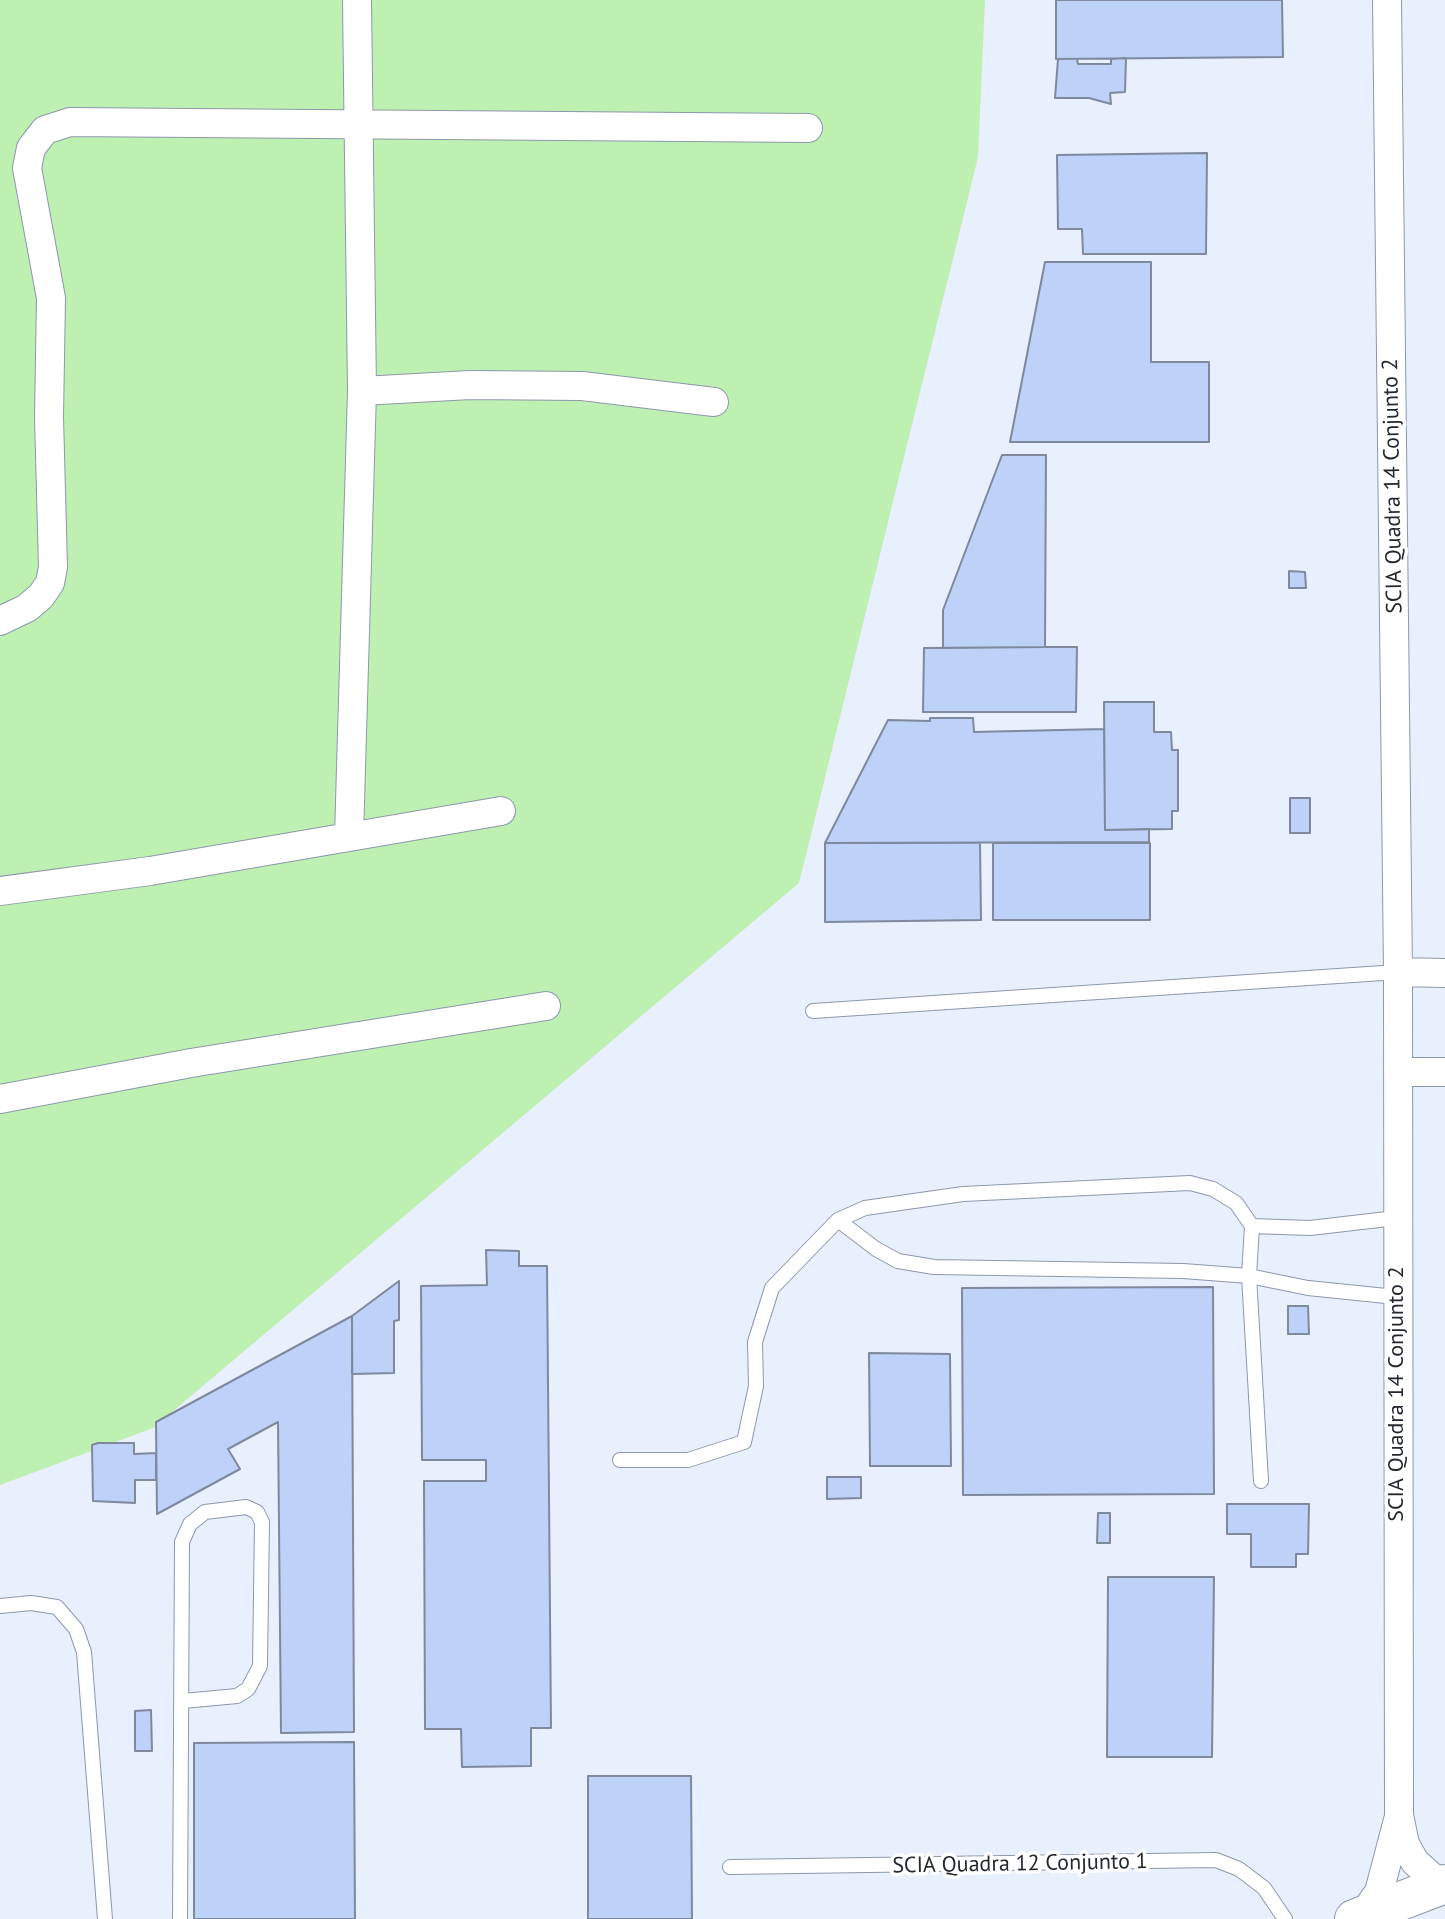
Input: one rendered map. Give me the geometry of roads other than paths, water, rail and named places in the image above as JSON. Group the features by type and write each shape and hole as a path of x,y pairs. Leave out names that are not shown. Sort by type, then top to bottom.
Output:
{"main road":[{"path":"1358,1917 1444,1885"}],"street":[{"path":"349,837 362,391 357,0"},
{"name":"SCIA Quadra 14 Conjunto 2","path":"1387,0 1398,972 1399,1815"},
{"path":"0,621 27,608 41,596 50,583 53,567 49,417 53,336 51,298 27,168 31,148 45,130 70,122 808,128"},
{"path":"362,391 470,385 582,386 714,402"},
{"path":"0,891 150,871 501,811"},
{"path":"1398,972 1445,973"},
{"path":"0,1099 191,1063 546,1006"},
{"path":"1398,1072 1445,1072"},
{"path":"1399,1815 1410,1853 1444,1885"},
{"path":"1358,1917 1379,1892 1399,1815"}],"lane":[{"path":"813,1011 1398,972"},
{"path":"620,1460 688,1460 744,1442 756,1386 755,1342 772,1288 838,1220 865,1208 963,1194 1190,1183 1213,1189 1236,1203 1252,1226 1249,1276 1261,1481"},
{"path":"1252,1226 1310,1228 1396,1218"},
{"path":"838,1220 876,1249 898,1261 934,1267 1183,1271 1249,1276 1308,1288 1396,1297"},
{"path":"180,1919 182,1542 190,1524 205,1512 246,1507 257,1512 262,1522 260,1666 248,1689 237,1696 183,1701"},
{"path":"0,1606 31,1603 57,1607 76,1629 84,1652 105,1919"},
{"name":"SCIA Quadra 12 Conjunto 1","path":"730,1867 1216,1860 1239,1869 1264,1888 1285,1919"}]}
